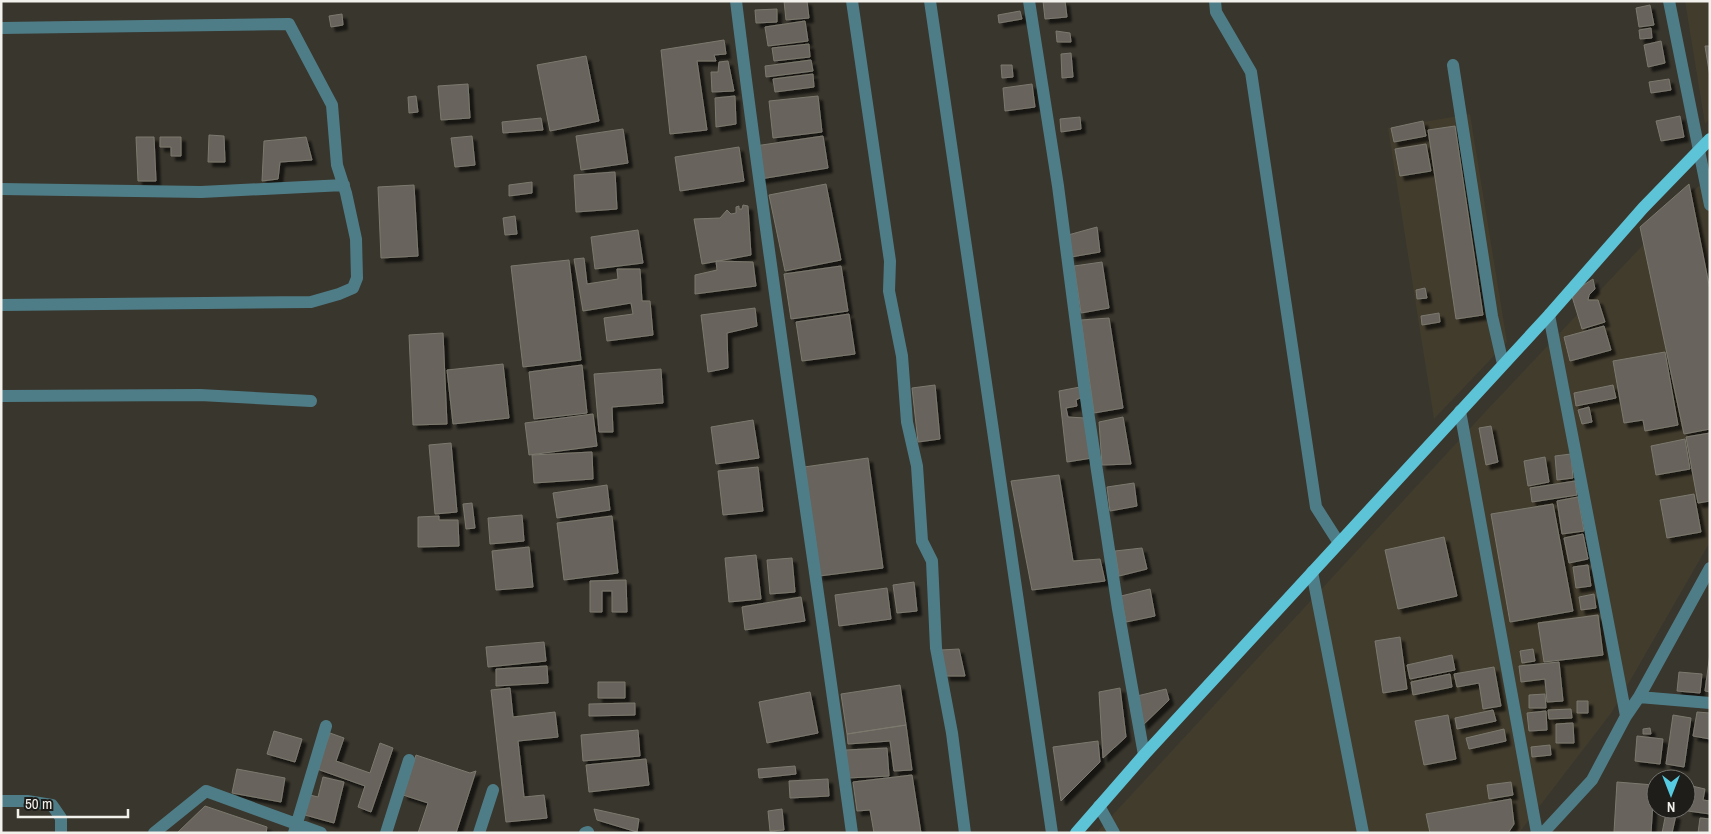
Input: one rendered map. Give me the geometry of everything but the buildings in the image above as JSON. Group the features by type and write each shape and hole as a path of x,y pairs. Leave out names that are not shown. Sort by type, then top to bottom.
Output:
{"main road":[{"path":"1076,833 1144,755 1549,314 1643,208 1710,139"}],"street":[{"path":"736,1 789,399 852,833"},
{"path":"852,1 890,261 889,292 902,356 907,422 917,466 922,541 932,561 936,648 952,733 965,833"},
{"path":"930,1 1052,833"},
{"path":"1029,1 1058,186 1084,385 1114,580 1144,755"},
{"path":"1215,1 1216,12 1251,72 1316,507 1339,543"},
{"path":"1669,1 1710,205"},
{"path":"1,28 289,24 332,105 337,165 344,185 356,239 357,278 353,288 311,302 1,305"},
{"path":"1453,65 1492,316 1503,364"},
{"path":"1,189 201,192 344,185"},
{"path":"1549,314 1626,716"},
{"path":"1,396 200,395 311,401"},
{"path":"1460,411 1537,833"},
{"path":"1543,833 1592,780 1710,568"},
{"path":"1312,572 1363,833"},
{"path":"1639,698 1710,703"},
{"path":"295,829 326,726"},
{"path":"386,833 409,760"},
{"path":"479,833 493,790"},
{"path":"154,833 206,791 295,829 321,833"},
{"path":"1,801 27,801 52,805 61,818 61,833"},
{"path":"1099,806 1114,833"}],"shaded area":[{"path":"1685,1 1710,1 1710,118 1705,124"},
{"path":"1470,114 1507,342 1434,419 1388,128"},
{"path":"1710,174 1710,542 1612,712 1519,833 1096,833 1486,411"}]}
